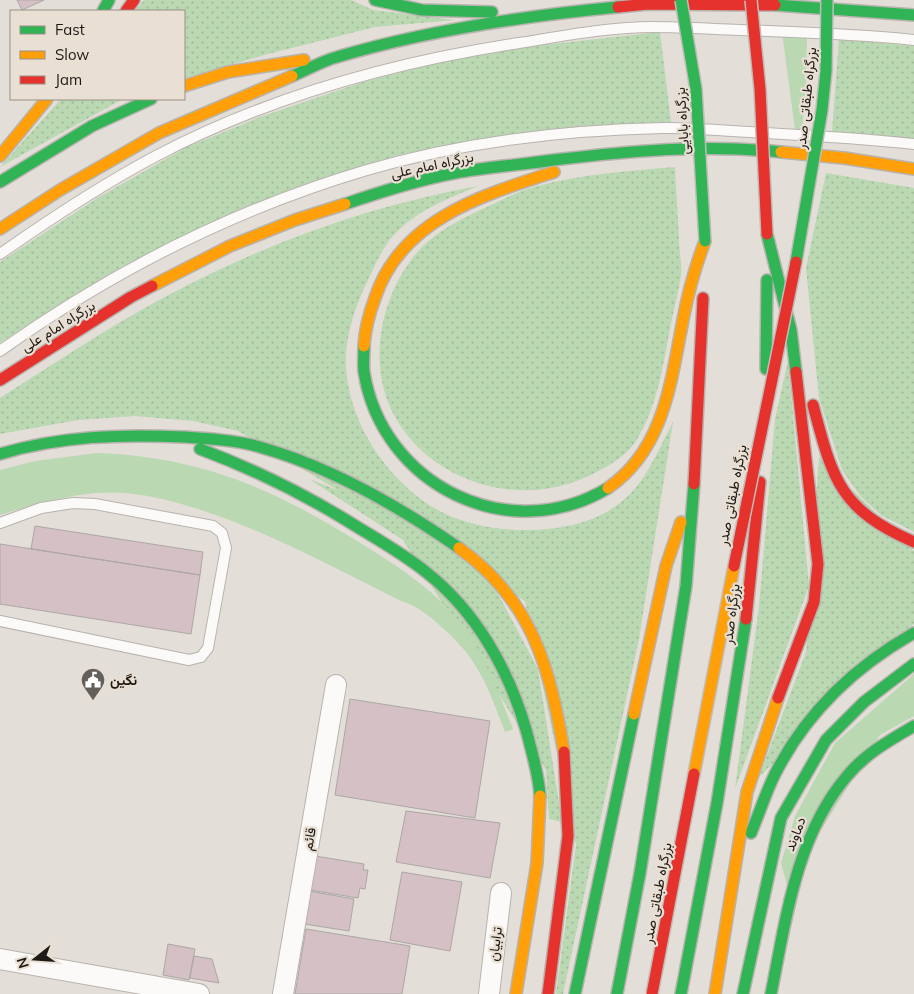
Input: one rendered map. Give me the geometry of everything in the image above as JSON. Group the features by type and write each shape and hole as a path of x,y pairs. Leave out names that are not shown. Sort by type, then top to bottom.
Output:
{"main road":[{"path":"375,0 422,10 546,14"},
{"name":"بزرگراه بابایی","path":"681,0 696,89 704,241"},
{"path":"751,0 760,88 767,234 775,272 833,474 842,493 868,520 914,542"},
{"path":"780,5 800,0"},
{"name":"بزرگراه طبقاتی صدر","path":"652,994 751,476 801,240 824,91 827,0"},
{"path":"185,86 203,78 263,66 336,56 429,35 546,14 648,4 734,3 852,9 914,15"},
{"path":"0,229 60,190 159,133 336,56"},
{"path":"0,156 46,100"},
{"path":"0,182 40,156 121,110 148,100"},
{"name":"بزرگراه امام علی","path":"0,380 131,297 230,246 295,220 383,190 454,173 610,153 664,149 743,148 844,158 914,169"},
{"path":"610,153 456,208 421,231 393,260 372,298 364,329 363,359 367,386 374,413 389,442 427,481 470,503 500,510 537,512 574,505 619,481 646,449 664,415 676,373 689,293 704,241"},
{"path":"886,166 914,176"},
{"name":"بزرگراه صدر","path":"681,994 747,623 764,422 768,335 767,234"},
{"path":"617,994 640,873 686,586 694,482 704,241"},
{"path":"714,994 736,869 747,792 768,723 810,616 816,589 818,564 791,330"},
{"path":"0,454 53,440 105,436 226,440 273,450 341,479 391,505 478,560 506,588 526,621 544,666 557,714 564,758 568,810 566,863 548,994"},
{"path":"163,437 237,463 300,493 380,541 437,581 476,626 492,649 508,676 524,723 538,782 540,820 537,859 516,994"},
{"path":"575,994 598,876 666,566 694,482"},
{"path":"736,869 777,770 801,730 832,695 864,666 914,633"},
{"path":"743,994 762,898 781,818 805,773 826,740 864,702 914,664"},
{"name":"دماوند","path":"771,994 798,869 809,837 825,804 842,781 872,750 886,740 914,726"}],"street":[{"name":"قائم","path":"283,994 336,685"},
{"name":"ترابیان","path":"489,994 501,893"},
{"path":"0,959 199,994"}],"lane":[{"path":"0,254 68,208 157,156 210,131 280,103 392,67 460,52 512,44 601,31 652,27 853,34 914,40"},
{"path":"0,352 82,296 206,231 320,185 422,156 544,136 664,128 845,138 914,144"},
{"path":"0,523 41,508 73,503 95,504 213,526 222,533 226,548 208,648 200,657 190,660 0,621"}],"green space":[{"path":"144,0 351,0 373,10 455,20 375,27 268,54 185,78 185,10 136,10"},
{"path":"660,32 671,122 552,129 433,148 392,157 327,177 224,217 121,267 0,343 0,262 99,197 187,147 260,117 366,81 461,57 533,46"},
{"path":"782,32 807,35 806,87 802,130 795,130"},
{"path":"839,39 914,46 914,140 832,132"},
{"path":"60,100 121,100 0,167"},
{"path":"675,167 681,274 655,399 650,414 636,441 615,462 596,473 568,484 544,489 520,490 472,481 430,458 413,442 398,422 388,401 381,378 380,355 382,331 387,308 396,285 422,247 445,229 462,219 528,189 586,176"},
{"path":"826,173 914,188 914,532 881,515 861,497 842,470 819,398 806,268"},
{"path":"478,186 423,212 394,235 378,259 356,309 346,353 351,399 370,443 384,462 417,496 447,515 470,523 495,528 531,530 555,528 578,524 600,516 629,495 651,466 673,422 639,639 563,994 556,994 576,845 525,601 238,431 193,421 135,416 78,420 0,434 0,398 140,310 199,279 276,245 355,216 437,194"},
{"path":"788,361 809,586 735,789 759,606 775,419"},
{"path":"97,453 170,461 236,479 267,492 330,524 386,559 409,575 442,603 472,639 501,698 513,729 505,732 486,685 471,659 451,635 429,616 411,605 253,529 175,502 136,494 109,492 72,496 0,515 0,470 35,461"},
{"path":"819,457 914,551 914,624 759,777 806,652"},
{"path":"309,479 366,501 490,579 538,669 562,822 549,819 546,770 403,540"},
{"path":"914,674 914,716 880,735 787,885 781,863 795,816 835,743"}],"building":[{"path":"17,0 44,0 22,10"},
{"path":"35,526 203,552 200,575 31,549"},
{"path":"0,544 200,575 191,634 0,604"},
{"path":"350,699 490,721 475,818 335,795"},
{"path":"406,811 500,823 490,878 396,862"},
{"path":"309,855 364,864 363,870 368,870 365,889 360,888 358,898 304,889"},
{"path":"402,872 462,882 450,951 390,940"},
{"path":"303,890 354,899 349,931 298,923"},
{"path":"306,929 410,946 402,994 295,994"},
{"path":"168,944 195,949 189,980 163,975"},
{"path":"194,956 212,959 219,983 190,978"}],"traffic: fast":[{"path":"104,10 109,0"},
{"path":"375,0 422,10 492,12"},
{"path":"681,0 696,89 705,241"},
{"path":"796,262 822,110 826,71 827,0"},
{"path":"775,5 914,15"},
{"path":"292,76 331,59 406,39 476,25 618,7"},
{"path":"0,182 92,126 149,100"},
{"path":"345,204 441,176 479,169 553,160 610,154 695,149 781,152"},
{"path":"767,234 791,330 796,372"},
{"path":"766,369 767,280"},
{"path":"364,346 364,372 376,412 396,446 423,474 456,495 492,507 531,511 570,505 608,488"},
{"path":"0,454 45,443 114,436 184,437 244,443 289,456 315,466 365,490 459,548"},
{"path":"200,449 256,472 329,510 407,558 426,572 461,605 489,645 511,688 527,733 537,772 540,796"},
{"path":"617,994 640,873 686,586 694,484"},
{"path":"681,994 717,803 746,619"},
{"path":"751,833 774,776 786,753 816,712 833,694 871,661 914,633"},
{"path":"743,994 781,818 826,740 864,702 914,664"},
{"path":"575,994 634,714"},
{"path":"771,994 788,908 804,852 816,825 830,800 854,768 878,748 914,726"}],"traffic: slow":[{"path":"185,86 228,72 304,60"},
{"path":"0,229 60,190 159,133 292,76"},
{"path":"0,156 46,100"},
{"path":"781,152 844,158 914,169"},
{"path":"364,346 366,327 371,310 387,271 404,248 424,229 473,201 554,172"},
{"path":"152,286 230,246 295,220 345,204"},
{"path":"608,488 627,472 643,453 663,410 670,387 688,296 705,241"},
{"path":"634,714 666,566 681,522"},
{"path":"459,548 484,568 504,590 521,613 534,638 552,692 564,752"},
{"path":"694,774 734,566"},
{"path":"715,994 747,792 778,698"},
{"path":"516,994 537,863 540,796"}],"traffic: jam":[{"path":"127,10 134,0"},
{"path":"751,0 760,89 767,234"},
{"path":"618,7 648,4 775,5"},
{"path":"734,566 796,262"},
{"path":"0,380 131,297 152,286"},
{"path":"694,484 703,298"},
{"path":"778,698 814,602 818,564 796,372"},
{"path":"813,405 834,473 854,504 889,530 914,542"},
{"path":"746,619 760,482"},
{"path":"548,994 568,836 564,752"},
{"path":"652,994 694,774"}],"place":[{"name":"نگین","path":"93,701"}]}
